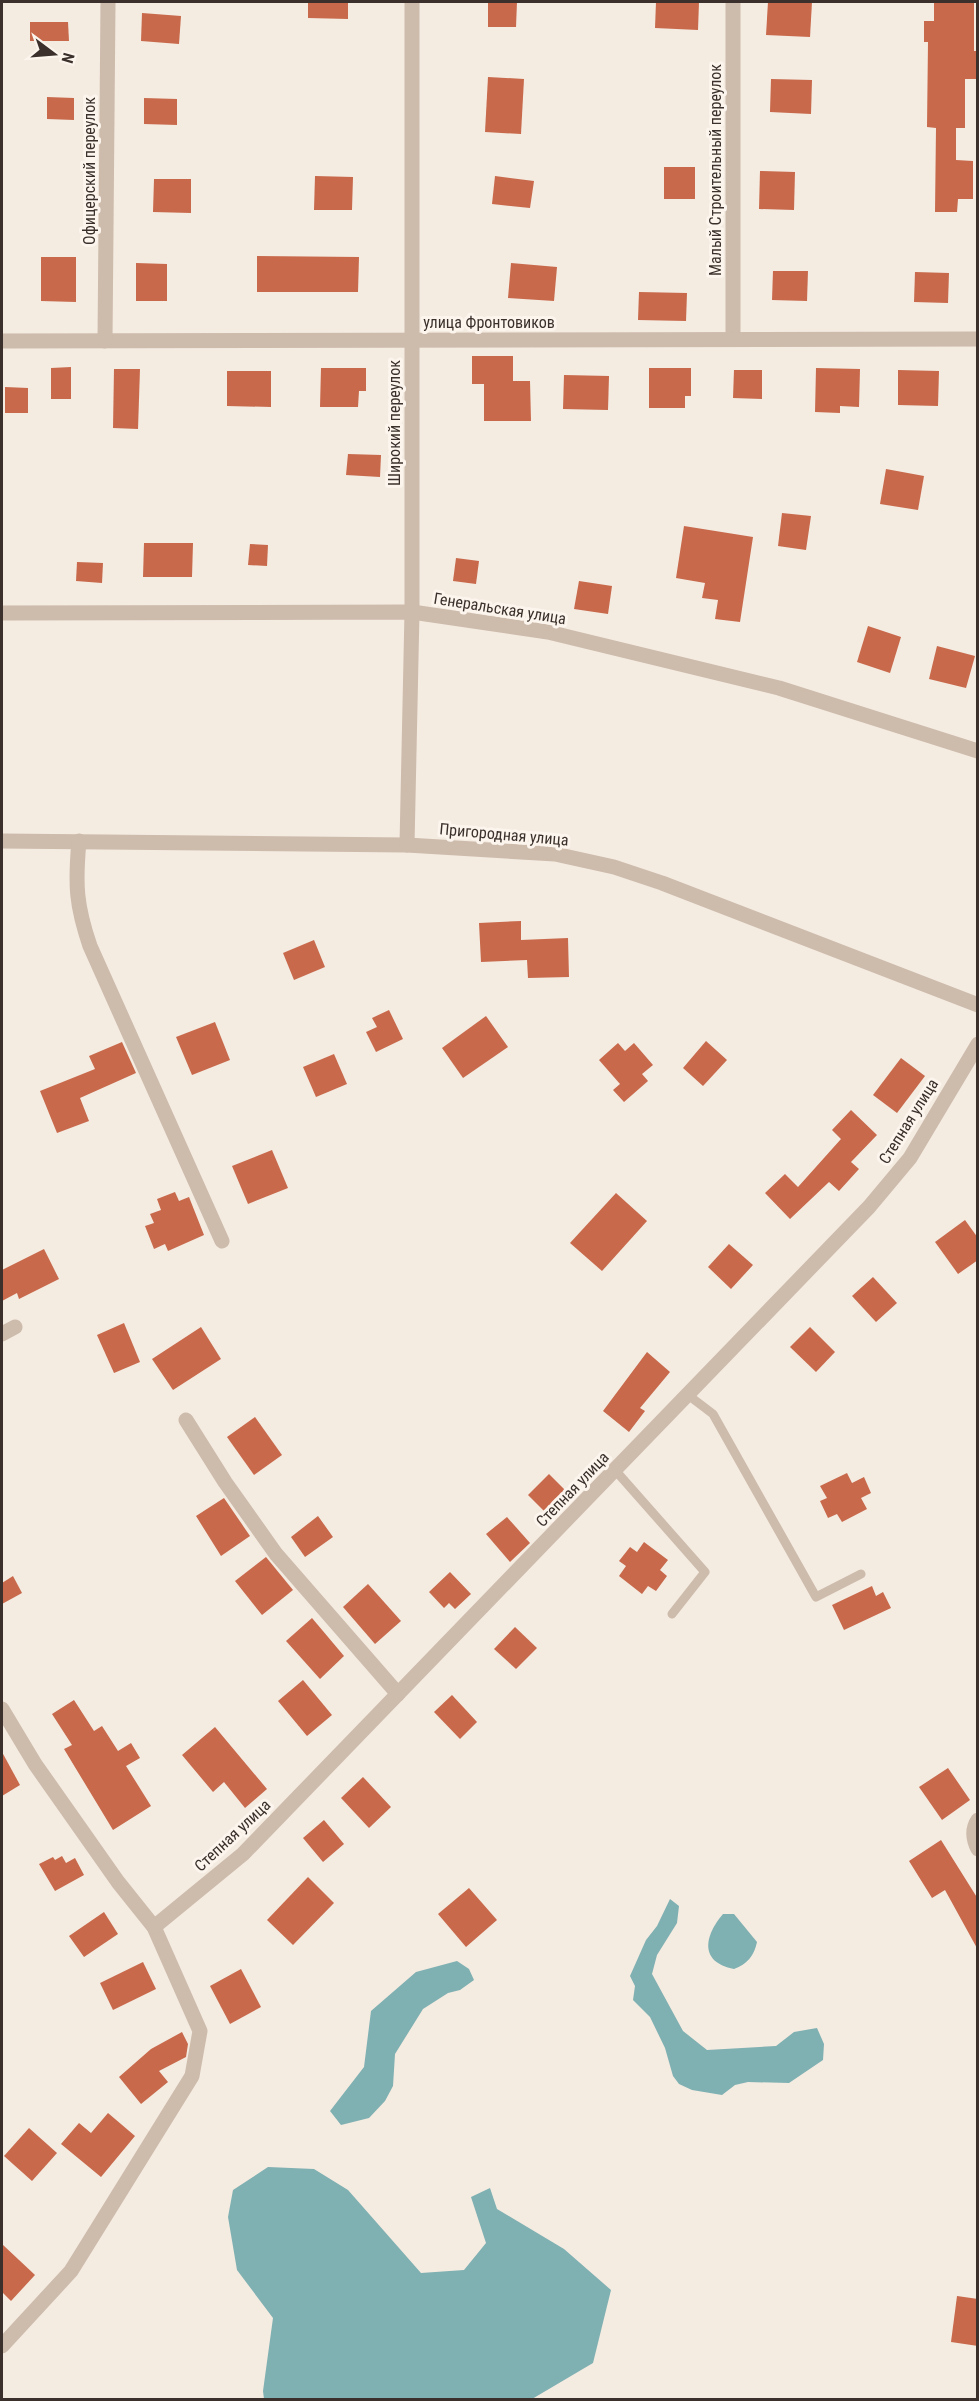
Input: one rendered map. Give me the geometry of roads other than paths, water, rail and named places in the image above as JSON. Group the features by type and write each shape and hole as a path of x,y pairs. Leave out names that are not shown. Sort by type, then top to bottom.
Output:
{"street":[{"name":"Офицерский переулок","path":"105,341 108,2"},
{"name":"Широкий переулок","path":"407,845 412,612 412,2"},
{"name":"Малый Строительный переулок","path":"733,2 733,339"},
{"name":"улица Фронтовиков","path":"2,341 978,339"},
{"name":"Генеральская улица","path":"2,613 412,612 548,632 767,686 978,751"},
{"name":"Пригородная улица","path":"2,841 407,845 555,854 614,867 787,930 978,1005"},
{"path":"80,842 76,874 79,912 90,946 222,1241"},
{"name":"Степная улица","path":"154,1927 243,1854 869,1207 910,1158 978,1044"},
{"path":"186,1420 225,1482 276,1554 398,1694"},
{"path":"2,1709 34,1764 118,1882 154,1927 200,2031 192,2076 71,2271 2,2346"},
{"path":"978,1820 974,1826 974,1842 978,1849"}],"lane":[{"path":"688,1395 713,1414 816,1597 861,1574"},
{"path":"615,1470 705,1572 672,1614"}],"water":[{"path":"670,1899 679,1906 677,1923 657,1955 652,1974 683,2031 707,2050 776,2046 794,2032 817,2028 824,2044 823,2060 789,2083 748,2082 735,2085 722,2095 692,2090 679,2084 673,2076 665,2048 650,2017 633,2000 635,1986 630,1976 646,1940 657,1926"},
{"path":"723,1914 734,1914 757,1942 749,1959 734,1969 715,1960 708,1947 712,1930"},
{"path":"457,1961 469,1969 474,1980 423,2009 395,2054 393,2086 385,2101 369,2118 341,2125 330,2111 364,2067 371,2011 416,1972"},
{"path":"268,2167 314,2169 348,2190 421,2273 464,2270 486,2243 471,2197 490,2188 497,2209 564,2249 611,2290 593,2363 532,2399 264,2399 263,2391 273,2318 237,2270 228,2217 233,2190"}]}
